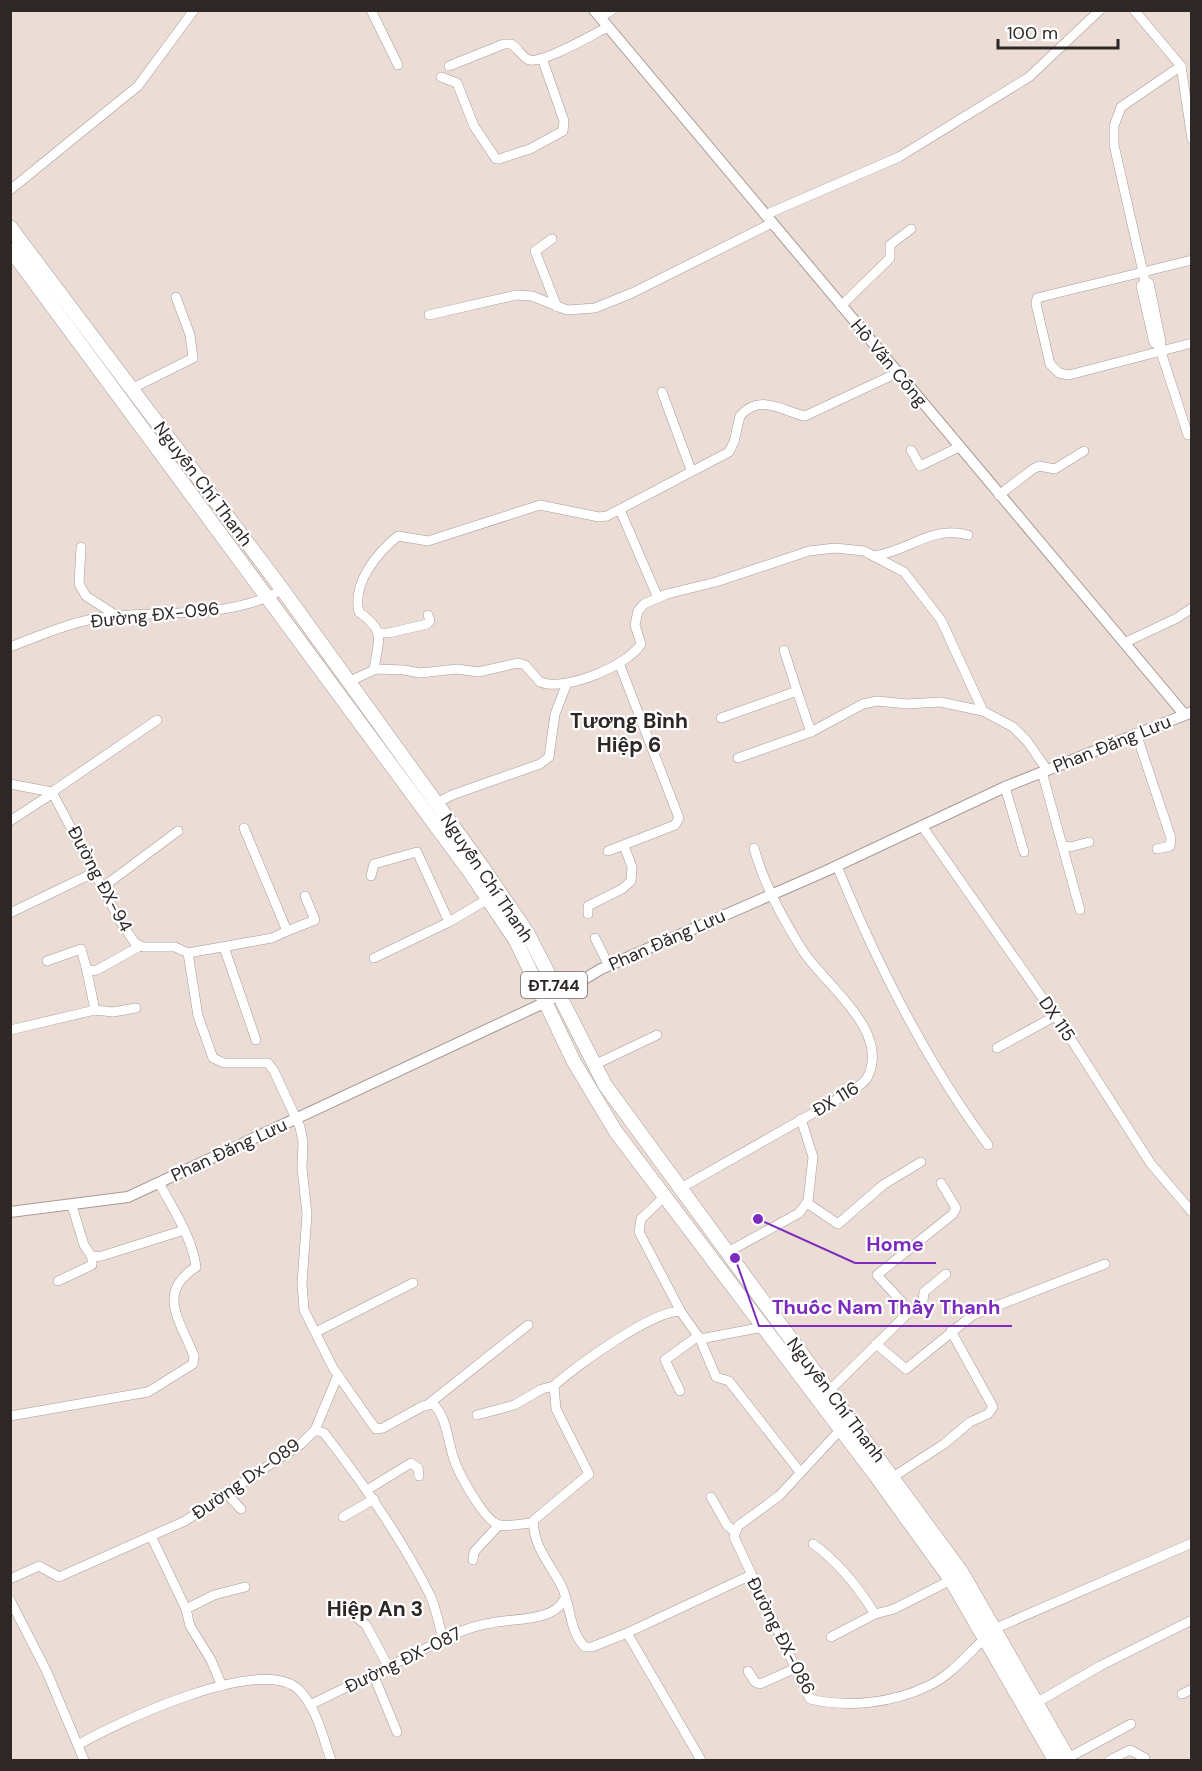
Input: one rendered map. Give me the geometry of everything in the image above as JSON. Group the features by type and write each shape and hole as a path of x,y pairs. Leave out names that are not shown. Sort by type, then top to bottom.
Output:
{"main road":[{"name":"Nguyễn Chí Thanh","path":"10,227 282,589 437,803 528,934 594,1065 618,1103 726,1253 841,1429 956,1577"},
{"name":"Nguyễn Chí Thanh","path":"10,249 488,899 516,940 590,1092 665,1197 828,1391 893,1477 956,1577 1064,1760"},
{"path":"425,812 437,803"},
{"name":"Nguyễn Chí Thanh","path":"989,1634 1036,1703 1064,1760"}],"street":[{"path":"10,190 140,84 194,10"},
{"path":"371,10 398,65"},
{"path":"597,14 612,10"},
{"path":"429,315 516,295 532,296 567,310 595,308 632,293 769,219 899,157 1029,77 1100,10"},
{"path":"1134,10 1181,66 1191,70"},
{"name":"Hồ Văn Cống","path":"597,14 1124,643 1188,713"},
{"path":"449,66 504,44 516,47 526,59 542,58 608,27"},
{"path":"441,77 457,83 474,126 495,159 499,159 530,149 564,131 564,121 542,58"},
{"path":"1181,66 1191,139"},
{"path":"1181,66 1121,107 1114,126 1114,145 1144,276 1149,283 1151,311 1161,342 1160,347 1188,435"},
{"path":"841,306 891,256 890,245 911,229"},
{"path":"552,239 535,251 557,307"},
{"path":"1191,260 1144,276 1037,298 1036,304 1050,364 1059,373 1069,375 1160,347 1191,343"},
{"path":"131,389 193,358 190,335 176,297"},
{"path":"375,670 378,633 373,621 359,612 357,605 366,572 398,536 428,541 540,505 600,517 620,510 691,470 729,452 734,442 740,416 752,408 769,403 805,416 897,373"},
{"path":"662,392 691,470"},
{"path":"911,450 920,466 959,447"},
{"path":"999,495 1033,469 1039,466 1055,469 1084,451"},
{"path":"620,510 658,598"},
{"path":"873,556 893,553 943,531 968,535"},
{"path":"81,547 79,584 86,596 117,616"},
{"path":"348,682 375,670 404,670 420,673 457,669 478,672 518,663 525,665 545,684 567,683 619,663 634,654 641,644 635,624 638,611 658,598 716,582 809,551 835,548 864,551 904,572 940,620 983,711"},
{"path":"267,599 282,589"},
{"name":"Đường ĐX-096","path":"10,647 70,626 117,616 238,606 267,599"},
{"path":"1124,643 1177,618 1191,608"},
{"path":"378,633 389,633 427,624 430,621 428,615"},
{"path":"784,650 811,732"},
{"path":"608,851 675,825 679,818 619,663"},
{"path":"437,803 452,795 540,764 549,757 555,714 567,683"},
{"path":"722,718 797,691"},
{"path":"738,758 811,732 856,707 877,701 907,704 940,702 983,711 1012,727 1027,741 1044,771 1080,910"},
{"name":"Phan Đăng Lưu","path":"10,1212 72,1206 128,1197 546,1002 558,993 609,966 837,866 1005,787 1188,713"},
{"path":"10,821 97,764 157,720"},
{"path":"1137,733 1171,838 1170,846 1157,849"},
{"path":"10,784 53,793"},
{"path":"1005,787 1024,852"},
{"name":"Đường ĐX-94","path":"53,793 120,921 135,943 140,946 175,946 188,953"},
{"name":"DX 115","path":"922,826 1055,1016 1151,1164 1191,1212"},
{"path":"243,828 287,931"},
{"path":"103,887 178,831"},
{"path":"1063,846 1070,848 1089,843"},
{"path":"588,914 588,906 622,889 631,881 632,867 624,846"},
{"name":"ĐX 116","path":"679,1189 866,1080 872,1051 863,1022 804,951 771,895 754,848"},
{"path":"371,876 374,864 417,852 449,922"},
{"path":"837,866 863,929 927,1057 947,1082 988,1145"},
{"path":"10,913 95,872"},
{"path":"305,896 315,920 272,939 188,953 198,1016 213,1058 224,1063 268,1064 297,1119 303,1142 302,1168 307,1214 303,1302 338,1375 376,1429 383,1428 433,1404 438,1408 454,1460 475,1499 493,1522 499,1525 533,1523"},
{"path":"374,958 449,922 488,899"},
{"path":"595,939 609,966"},
{"path":"86,967 90,971 97,970 140,946"},
{"path":"225,947 256,1040"},
{"path":"47,961 81,949 95,1010"},
{"path":"10,1030 95,1010 113,1012 136,1008"},
{"path":"997,1048 1055,1016"},
{"path":"594,1065 657,1035"},
{"path":"726,1253 800,1213 807,1203 813,1157 801,1119"},
{"path":"807,1203 838,1224 883,1185 921,1162"},
{"path":"10,1416 148,1392 193,1364 194,1356 172,1299 177,1281 196,1267 184,1230 159,1183"},
{"path":"905,1316 902,1302 878,1275 953,1214 956,1208 941,1183"},
{"path":"665,1197 641,1219 639,1232 681,1312 699,1337 717,1377 729,1381 800,1472"},
{"path":"58,1281 92,1265 92,1257 84,1245 72,1206"},
{"path":"92,1257 102,1256 184,1230"},
{"path":"876,1344 906,1369 951,1331 980,1312 1105,1264"},
{"path":"828,1391 923,1300 924,1292 946,1274"},
{"path":"316,1332 413,1283"},
{"path":"477,1415 514,1405 542,1389 554,1386 566,1374 620,1338 660,1315 671,1311 681,1312"},
{"path":"680,1390 665,1360 699,1337 770,1323"},
{"path":"426,1406 528,1325"},
{"path":"893,1477 944,1444 970,1422 988,1414 993,1407 951,1331"},
{"name":"Đường Dx-089","path":"10,1579 39,1566 59,1577 185,1521 301,1444 315,1430 338,1375"},
{"path":"554,1386 556,1409 589,1474 538,1515 533,1523 534,1536 561,1587 576,1633 585,1647 627,1632 752,1575"},
{"path":"735,1532 738,1526 772,1502 841,1429"},
{"path":"315,1430 324,1433 374,1499 410,1555 430,1595 444,1639"},
{"path":"367,1490 411,1463 418,1468 419,1476"},
{"path":"226,1493 241,1509"},
{"name":"Đường ĐX-086","path":"711,1497 727,1525 735,1532 734,1537 810,1700 857,1703 875,1701 928,1686 948,1673 989,1634"},
{"path":"343,1517 374,1499"},
{"path":"473,1560 474,1552 499,1525"},
{"path":"151,1536 186,1609 190,1626 211,1660 222,1686"},
{"path":"989,1634 1191,1543"},
{"path":"813,1544 827,1553 851,1579 875,1614"},
{"path":"831,1637 875,1614 894,1609 956,1577"},
{"path":"186,1609 214,1595 245,1587"},
{"path":"10,1600 46,1671 84,1761"},
{"name":"Đường ĐX-087","path":"310,1705 444,1639 480,1625 545,1614 558,1609 564,1600"},
{"path":"345,1608 366,1625 388,1666"},
{"path":"1036,1703 1100,1666 1191,1620"},
{"path":"627,1632 701,1761"},
{"path":"748,1671 755,1683 760,1684 796,1668"},
{"path":"373,1674 397,1732"},
{"path":"78,1745 111,1726 192,1693 264,1678 275,1679 299,1690 310,1705 331,1761"},
{"path":"1182,1694 1191,1689"},
{"path":"1064,1760 1131,1724"},
{"path":"1110,1761 1130,1750 1135,1750 1145,1758"}],"place":[{"name":"Home","path":"758,1219"},
{"name":"Thuốc Nam Thầy Thanh","path":"735,1258"}],"district":[{"name":"Tương Bình Hiệp 6","path":"629,733"},
{"name":"Hiệp An 3","path":"375,1609"}]}
